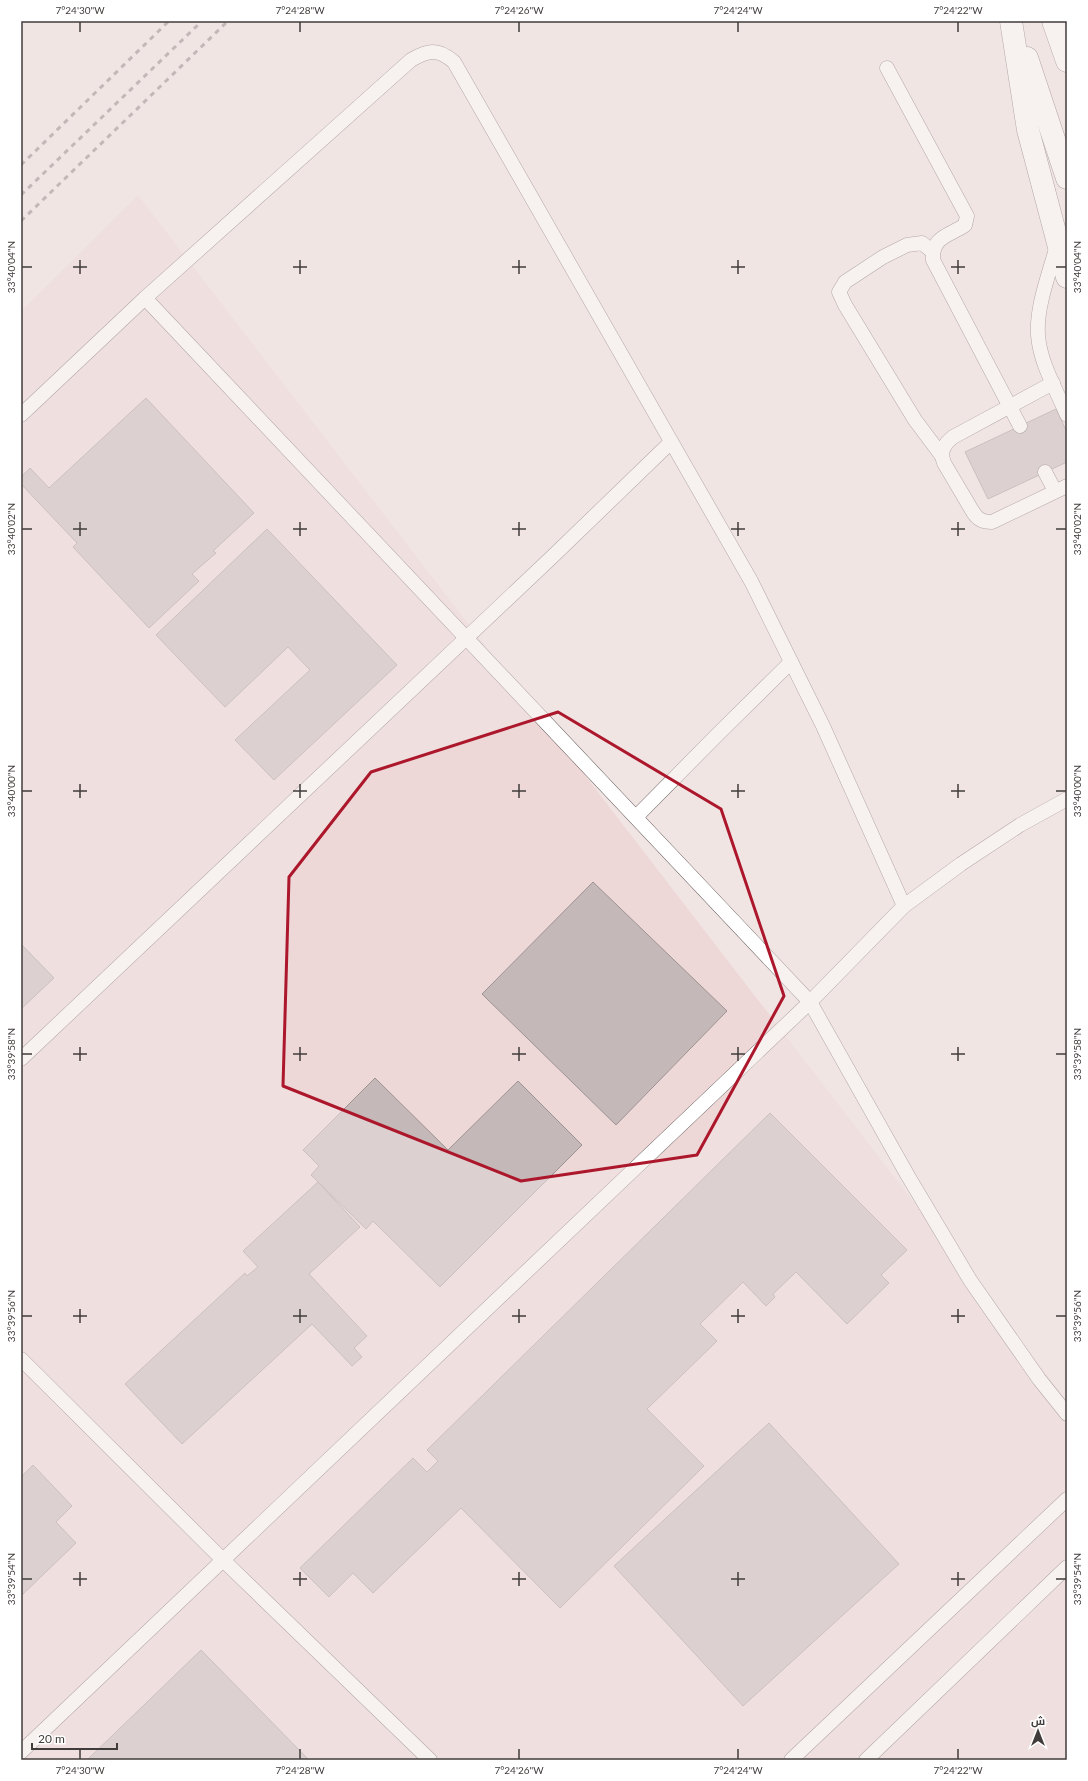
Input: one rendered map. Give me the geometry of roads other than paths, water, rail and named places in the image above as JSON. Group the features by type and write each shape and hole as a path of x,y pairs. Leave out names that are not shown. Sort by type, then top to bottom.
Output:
{"highway":[{"path":"1011,21 1028,130 1067,277"},
{"path":"1014,21 1067,178"},
{"path":"1053,23 1067,43"},
{"path":"1053,23 1067,61"}],"lane":[{"path":"21,415 145,298 411,60 427,52 433,51 440,53 454,62 670,443 751,581 823,726 904,906"},
{"path":"887,68 967,216 965,225 941,238 936,244 933,252 934,260 1020,426"},
{"path":"933,252 922,243 907,245 845,282 840,292 845,305 915,420 942,456"},
{"path":"1058,243 1039,313 1038,334 1041,351 1067,415"},
{"path":"145,298 810,1002 908,1176 970,1280 1039,1378 1067,1414"},
{"path":"1045,472 1061,488 992,522 984,522 977,518 944,464 942,456 946,442 1053,383"},
{"path":"21,1059 670,443"},
{"path":"636,817 791,662"},
{"path":"21,1752 810,1002 904,906 961,864 1020,825 1067,799"},
{"path":"21,1359 223,1560 430,1760"},
{"path":"791,1760 1067,1499"},
{"path":"866,1760 1067,1567"}],"railway":[{"path":"21,165 169,21"},
{"path":"21,195 202,21"},
{"path":"21,221 228,21"}]}
